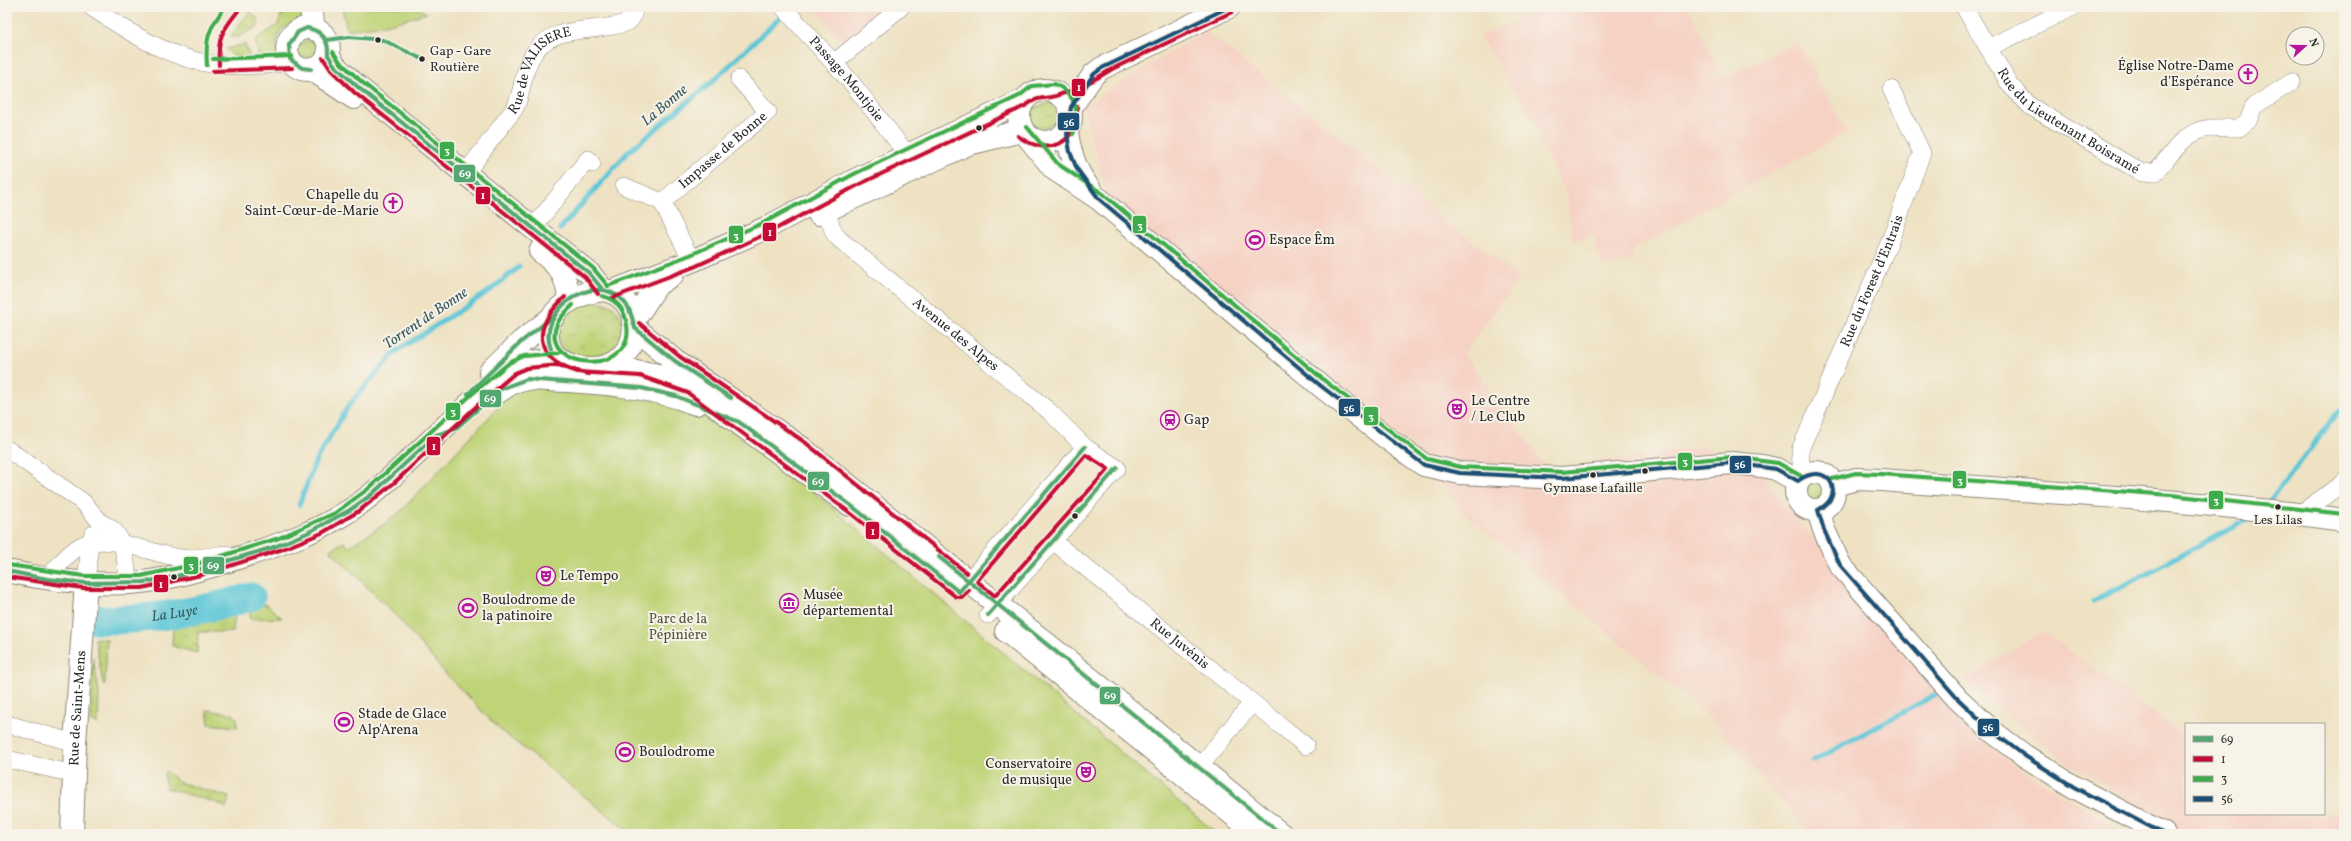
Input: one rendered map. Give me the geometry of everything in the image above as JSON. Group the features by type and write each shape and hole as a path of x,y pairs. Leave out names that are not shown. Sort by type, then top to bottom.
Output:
{"main road":[{"path":"311,7 314,29"},
{"path":"436,435 438,423 521,342 561,308 587,293 606,291 692,261 766,228 841,187 907,154 1022,101 1034,92 1054,90 1094,74 1109,64 1229,7"},
{"path":"314,29 322,33 327,40 328,55 335,66 359,88 589,273 606,291 622,299 631,314 634,325 633,340 625,356 609,366 599,368 576,366 559,359 552,352 547,334 548,326 561,308 566,280 562,270 352,96 288,56 289,41 299,30 314,29"},
{"path":"302,66 319,67 328,55"},
{"path":"1071,107 1094,74"},
{"path":"1054,90 1067,100 1071,107 1072,119 1067,132 1070,154 1083,181 1098,200"},
{"path":"1022,101 1018,118 1025,134 1054,169 1098,200 1388,440 1424,464 1460,473 1562,478 1732,463 1762,466 1802,478"},
{"path":"766,228 798,221 826,211 968,144 1025,134 1043,141 1051,140 1067,132"},
{"path":"634,325 657,285 692,261"},
{"path":"634,325 675,360 802,448 992,610 1194,773 1280,834"},
{"path":"7,571 47,579 129,583 174,577 274,547 328,523 371,495 512,368 525,362 559,359"},
{"path":"609,366 656,374 677,381 691,388 964,587"},
{"path":"436,435 455,429 501,389 527,379 641,388 676,396 739,422"},
{"path":"1812,472 1824,475 1833,484 1834,490 1831,501 1823,508 1818,510 1812,510 1801,504 1796,493 1802,478 1812,472"},
{"path":"1833,484 1857,479 1880,480 2152,501 2216,504 2344,520"},
{"path":"1818,510 1824,530 1840,565 1948,688 1993,732 2025,756 2074,787 2164,834"},
{"name":"Rue de Saint-Mens","path":"72,834 75,743 86,582"},
{"path":"1194,773 1257,834"}],"street":[{"path":"92,7 123,28 157,45 200,62 242,65 302,66"},
{"name":"Rue de VALISERE","path":"465,174 516,108 520,99 524,71 537,48 549,38 564,32 628,22 632,18 635,7"},
{"path":"834,63 901,7"},
{"name":"Rue du Lieutenant Boisramé","path":"1964,7 2010,85 2030,106 2142,173 2156,172 2187,137 2196,131 2205,128 2239,128 2244,125 2254,106 2292,82"},
{"path":"1988,48 2073,7"},
{"name":"Passage Montjoie","path":"787,12 834,63 907,154"},
{"name":"Impasse de Bonne","path":"662,202 768,112 739,78"},
{"name":"Rue du Forest d'Entrais","path":"1802,478 1800,450 1890,241 1922,153 1891,89"},
{"path":"532,228 592,158"},
{"path":"624,186 662,202 692,261"},
{"path":"826,211 828,204 841,187"},
{"name":"Avenue des Alpes","path":"826,211 834,233 839,239 1050,411 1085,447 1117,468 1053,541"},
{"path":"964,587 1085,447"},
{"path":"7,449 83,502 102,524 110,526 117,531 122,543 129,583"},
{"path":"2300,514 2344,482"},
{"path":"86,582 90,543 93,531 102,524"},
{"path":"992,610 1053,541"},
{"name":"Rue Juvénis","path":"1053,541 1306,746"},
{"path":"47,579 77,548 90,543 122,543 167,556 182,558 274,547"},
{"path":"1194,773 1252,703"},
{"path":"7,724 75,743"},
{"path":"7,759 74,774"}],"shaded area":[{"path":"814,7 890,7 844,44"},
{"path":"1540,7 1689,7 1722,78 1798,42 1847,132 1633,249 1631,261 1601,267 1593,235 1573,242 1566,194 1538,137 1541,132 1479,36 1518,20"},
{"path":"1205,31 1519,278 1464,353 1547,469 1703,446 1762,476 1939,692 2012,764 2126,834 1811,834 1704,712 1461,511 1419,453 1259,315 1177,257 1108,200 1083,106"},
{"path":"2043,631 2185,736 2185,815 2292,815 2295,817 2344,813 2344,834 2182,834 2062,759 1964,680"}],"green space":[{"path":"303,7 302,19 280,32 277,42 276,58 259,58 255,40 278,25 282,11"},
{"path":"342,7 414,7 427,13 390,24 347,30"},
{"path":"250,11 259,20 257,27 238,37 231,37 232,34"},
{"path":"308,41 315,44 318,51 315,58 308,61 301,58 298,51 301,44"},
{"path":"245,44 250,58 234,57 226,49"},
{"path":"1050,103 1058,108 1059,117 1044,128 1034,127 1029,120 1031,111 1036,107"},
{"path":"592,301 613,306 621,319 623,334 620,345 612,353 601,357 589,358 577,356 566,351 560,343 558,331 560,320 565,314"},
{"name":"Parc de la Pépinière","path":"521,383 683,403 717,420 796,477 1217,834 632,834 499,729 447,675 400,620 330,550 344,542 348,547 383,525 401,511"},
{"path":"1815,483 1822,485 1824,492 1822,499 1815,501 1808,499 1806,492 1808,485"},
{"path":"266,604 282,618 250,619 250,609"},
{"path":"235,613 233,632 198,632 197,653 172,646 173,626"},
{"path":"95,638 107,639 105,684 103,684"},
{"path":"93,657 99,692 98,724 91,722"},
{"path":"207,710 233,714 237,718 237,727 209,724"},
{"path":"166,771 178,782 229,797 226,808 220,804 166,788 164,776"}],"waterway":[{"name":"La Bonne","path":"560,229 627,153 713,81 785,13"},
{"name":"Torrent de Bonne","path":"299,505 316,460 349,405 395,352 488,292 519,267"},
{"path":"2270,501 2336,414 2344,408"},
{"path":"2093,602 2250,518"},
{"name":"La Luye","path":"96,620 155,617 193,611 251,597"},
{"path":"1813,761 1944,690"}],"transit line":[{"name":"3","path":"207,65 209,34 215,21 225,7"},
{"name":"56","path":"1229,7 1102,68 1094,74 1071,107 1067,134 1070,152 1077,169 1099,199 1321,386 1424,465 1460,473 1562,478 1732,463 1776,469 1798,481 1808,475 1817,474 1825,476 1830,481 1833,488 1832,496 1827,503 1818,510 1824,530 1840,565 1957,698 1993,732 2025,756 2074,787 2164,834"},
{"name":"1","path":"219,65 219,48 222,35 238,11"},
{"name":"1","path":"612,298 694,267 768,233 860,184 1025,106 1034,100 1056,96 1078,88 1112,69 1232,12"},
{"name":"69","path":"311,69 302,68 290,59 289,45 298,32 307,28 317,31 326,41 328,55"},
{"name":"69","path":"327,40 349,37 383,40 422,59"},
{"name":"3","path":"333,52 340,62 363,83 593,268 608,286"},
{"name":"69","path":"328,55 335,66 359,88 589,273 603,290"},
{"name":"3","path":"213,59 292,56"},
{"name":"1","path":"323,58 331,70 355,93 585,277 598,294"},
{"name":"1","path":"213,71 292,68"},
{"name":"3","path":"608,286 690,255 763,223 854,174 1019,96 1032,86 1055,84 1068,93 1075,105 1077,119 1073,134"},
{"name":"1","path":"1018,136 1029,143 1040,146 1059,144 1067,138 1073,130 1076,120 1077,107"},
{"name":"3","path":"1027,127 1058,164 1103,194 1325,381 1427,459 1461,467 1562,472 1732,457 1778,463 1801,476"},
{"name":"69","path":"551,349 549,335 552,322 559,309 570,299 583,293 597,290 610,292 622,300 629,309 635,328"},
{"name":"3","path":"573,305 562,316 557,324 555,340 562,352 574,359 590,362 606,360 619,352 627,339 626,320 621,308 611,299 602,296"},
{"name":"1","path":"565,297 553,310 545,323 542,335 543,345 549,355 558,363 589,374"},
{"name":"69","path":"468,394 521,342 554,316"},
{"name":"1","path":"639,323 679,356 806,443 967,573"},
{"name":"69","path":"635,328 675,361 731,398"},
{"name":"3","path":"8,565 84,576 141,576 197,564 279,538 335,513 368,489 472,394 509,363 524,356 558,353"},
{"name":"1","path":"556,364 578,372 640,376 688,393 849,512 956,597 962,597 969,590"},
{"name":"1","path":"7,577 83,588 142,588 201,575 283,549 322,533 359,511 394,483 480,403 515,373 527,368 560,365"},
{"name":"69","path":"7,571 47,579 86,583 143,582 174,577 274,547 307,533 350,510 371,495 436,435 455,429 501,389 527,379 641,388 676,396 739,422 853,507 959,592"},
{"name":"69","path":"959,592 1085,447"},
{"name":"1","path":"1086,455 1108,469 995,596 977,581 1086,455"},
{"name":"69","path":"988,615 1117,468"},
{"name":"3","path":"1832,479 1856,473 1881,474 2171,495 2344,514"},
{"name":"69","path":"939,557 1281,834"}],"place":[{"name":"Gap - Gare Routière","path":"422,59"},
{"name":"Église Notre-Dame d'Espérance","path":"2248,74"},
{"name":"Chapelle du Saint-Cœur-de-Marie","path":"393,203"},
{"name":"Espace Êm","path":"1255,240"},
{"name":"Le Centre / Le Club","path":"1457,409"},
{"name":"Gap","path":"1170,420"},
{"name":"Gymnase Lafaille","path":"1593,475"},
{"name":"Les Lilas","path":"2278,507"},
{"name":"Le Tempo","path":"546,576"},
{"name":"Musée départemental","path":"789,603"},
{"name":"Boulodrome de la patinoire","path":"468,608"},
{"name":"Stade de Glace Alp'Arena","path":"344,722"},
{"name":"Boulodrome","path":"625,752"},
{"name":"Conservatoire de musique","path":"1086,772"}]}
